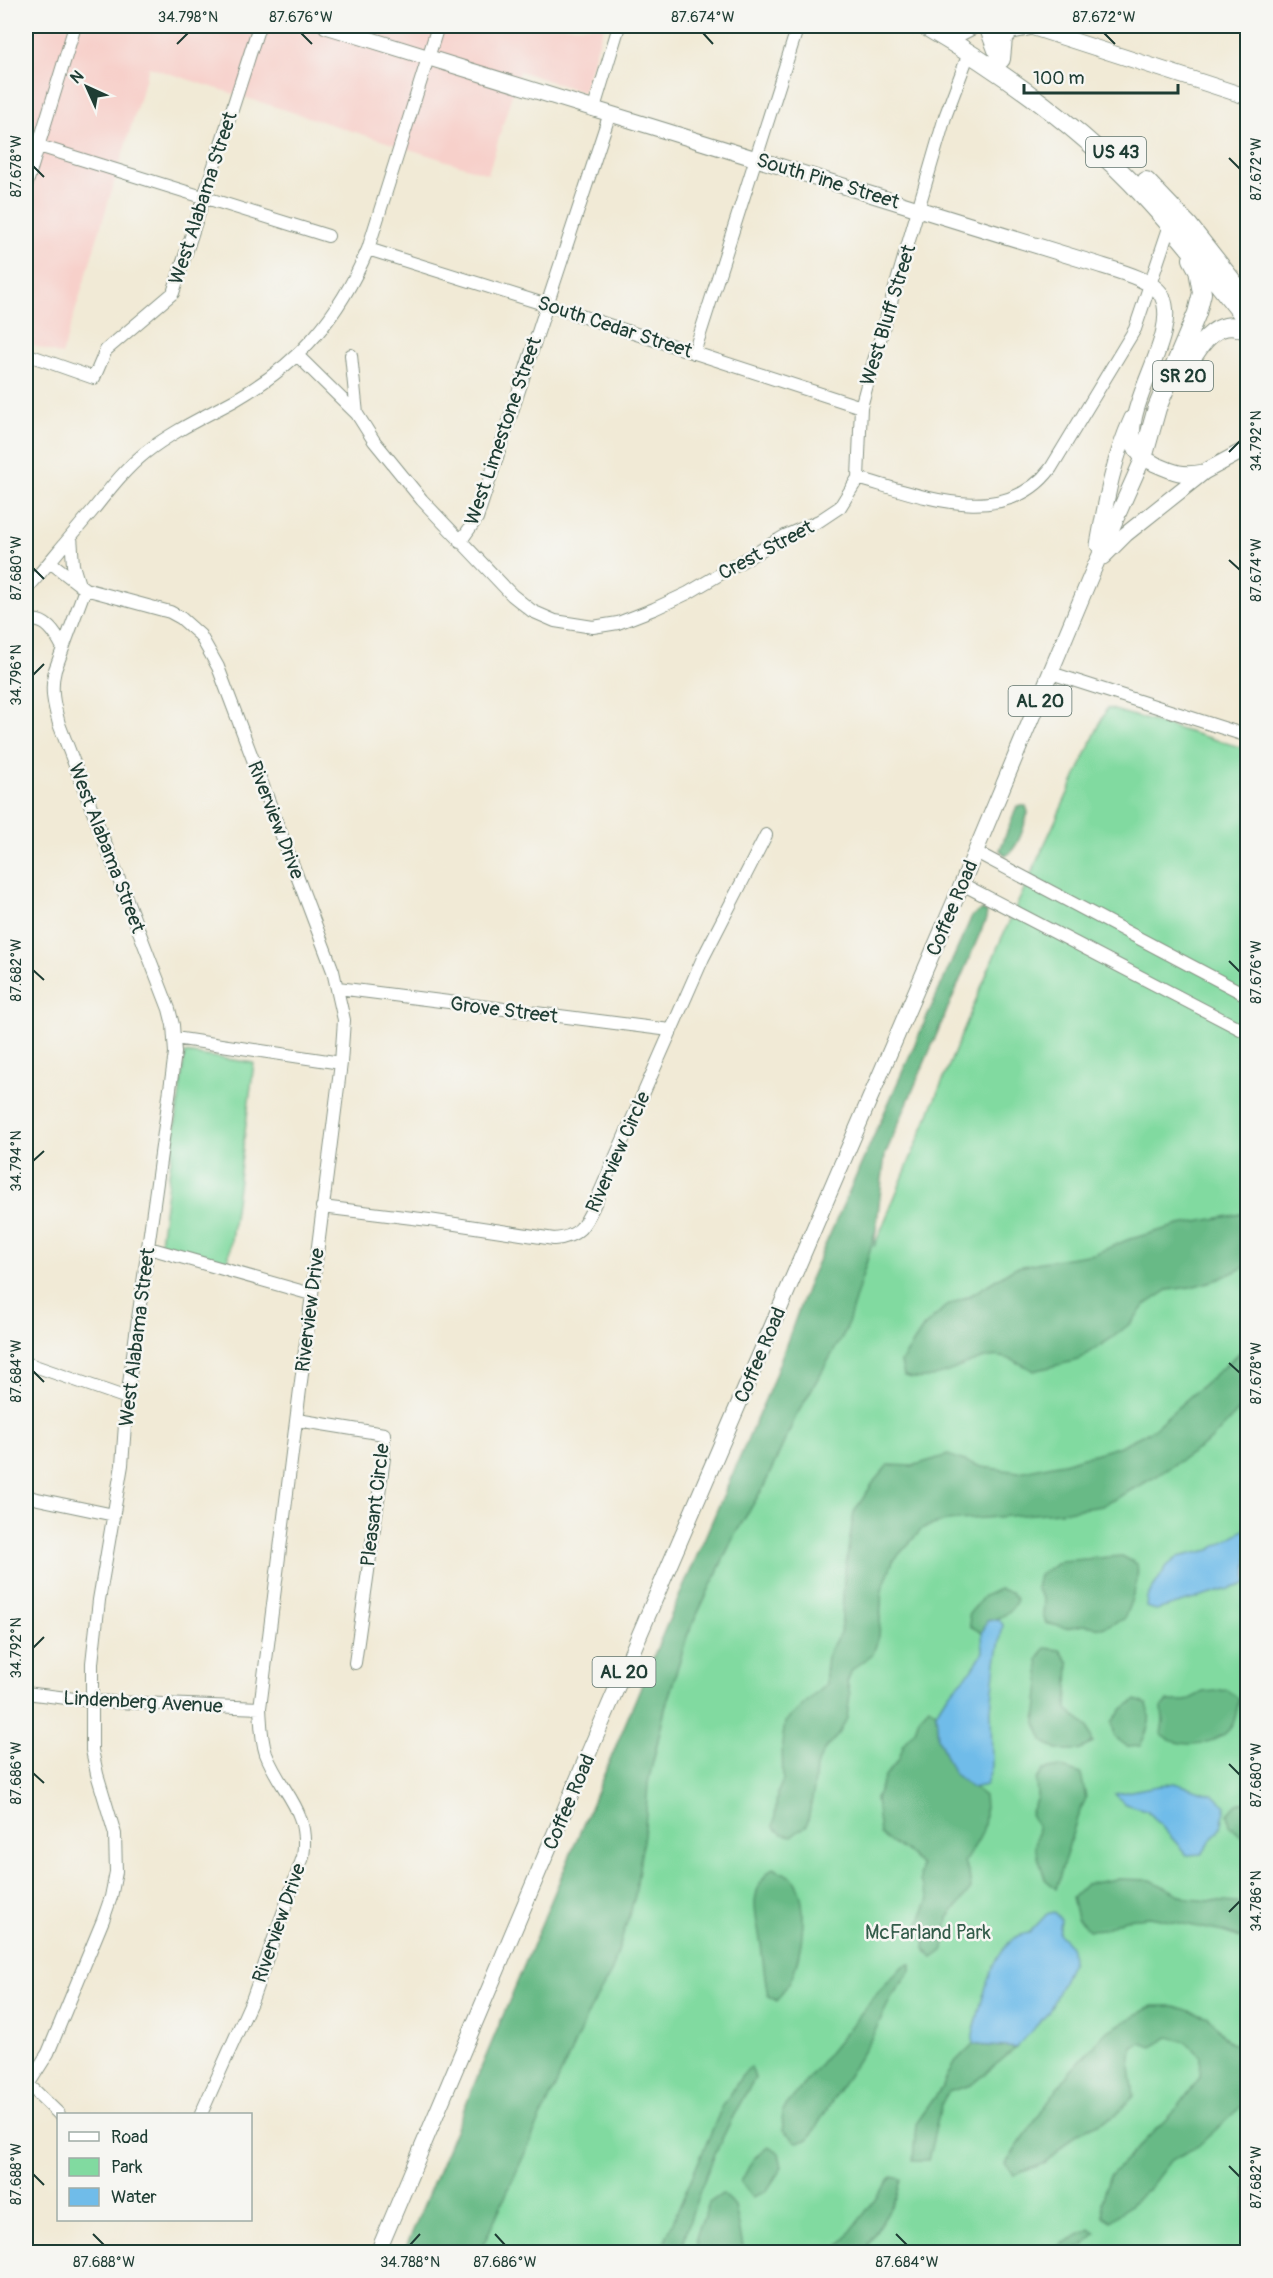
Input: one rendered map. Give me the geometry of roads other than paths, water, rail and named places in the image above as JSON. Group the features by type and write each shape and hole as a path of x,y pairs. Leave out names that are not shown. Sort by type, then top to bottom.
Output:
{"highway":[{"name":"US 43","path":"925,26 1011,80 1083,138 1145,196 1248,321"},
{"path":"988,26 1001,59"},
{"path":"1001,59 1003,38 1011,30 1029,26"},
{"name":"US 43","path":"959,28 1062,104 1128,162 1189,226 1248,301"},
{"path":"1143,458 1157,408 1197,313 1202,293 1197,270 1183,240"},
{"name":"SR 20","path":"1143,458 1193,356 1205,338 1228,328 1248,332"}],"main road":[{"name":"South Pine Street","path":"326,26 1094,263 1149,283"},
{"path":"1029,26 1248,97"},
{"path":"1095,566 1110,479 1120,442 1136,408 1157,352 1167,310 1161,294 1149,283"},
{"path":"1136,408 1133,433 1135,446 1143,458 1176,474 1189,475 1204,472"},
{"path":"1095,566 1126,534 1204,472 1248,448"},
{"name":"Coffee Road","path":"378,2253 600,1728 976,852 1095,566 1143,458"}],"street":[{"path":"26,186 32,144 75,26"},
{"name":"West Alabama Street","path":"26,354 94,378 106,350 173,293 259,26"},
{"path":"26,590 124,472 144,454 191,422 236,399 298,356 340,306 357,276 368,249 438,26"},
{"path":"594,108 619,26"},
{"path":"693,352 798,26"},
{"name":"West Bluff Street","path":"858,478 861,407 945,117 969,53"},
{"name":"West Limestone Street","path":"460,542 477,519 610,113"},
{"path":"32,144 328,236"},
{"path":"858,478 922,496 972,504 1011,499 1034,486 1051,468 1135,328 1170,225"},
{"name":"South Cedar Street","path":"368,249 547,304 861,407"},
{"path":"351,355 357,414"},
{"name":"Crest Street","path":"298,356 357,414 405,481 512,595 532,611 568,624 606,626 671,601 785,536 819,521 840,507 858,478"},
{"path":"71,536 73,565 82,587"},
{"name":"Riverview Drive","path":"50,562 82,587 170,612 191,626 207,645 227,691 312,913 338,988 344,1020 341,1063 260,1708 262,1741 266,1754 297,1809 303,1827 303,1857 252,2000 202,2113"},
{"name":"West Alabama Street","path":"26,2085 48,2053 103,1920 116,1872 117,1847 114,1828 99,1782 92,1750 92,1663 122,1465 128,1398 175,1053 175,1038 169,1009 58,724 52,696 52,681 82,587"},
{"path":"26,622 40,621 49,627 63,648"},
{"path":"1051,673 1248,736"},
{"name":"Riverview Circle","path":"322,1207 554,1239 566,1238 577,1233 586,1222 703,958 766,835"},
{"path":"976,852 1248,996"},
{"path":"962,884 1248,1033"},
{"name":"Grove Street","path":"338,988 670,1030"},
{"path":"175,1038 341,1063"},
{"path":"149,1248 311,1294"},
{"path":"26,1363 128,1398"},
{"name":"Pleasant Circle","path":"297,1420 384,1434 384,1458 355,1664"},
{"path":"26,1495 114,1515"},
{"name":"Lindenberg Avenue","path":"26,1693 91,1701 260,1708"},
{"path":"26,2085 57,2113"}],"water":[{"path":"1247,1528 1247,1582 1156,1610 1146,1607 1147,1597 1167,1566 1178,1557 1210,1550"},
{"path":"999,1619 1003,1625 991,1709 992,1766 986,1785 972,1788 954,1774 938,1738 936,1712 944,1699 972,1670 983,1652 982,1633 987,1621"},
{"path":"1174,1783 1214,1795 1226,1806 1221,1827 1202,1854 1187,1855 1147,1810 1125,1804 1115,1794"},
{"path":"1054,1912 1061,1920 1059,1934 1071,1946 1072,1962 1048,2013 1016,2048 973,2044 973,2034 985,1990 997,1958 1016,1937 1029,1933 1047,1914"}],"park label":[{"name":"McFarland Park","path":"928,1932"}]}
